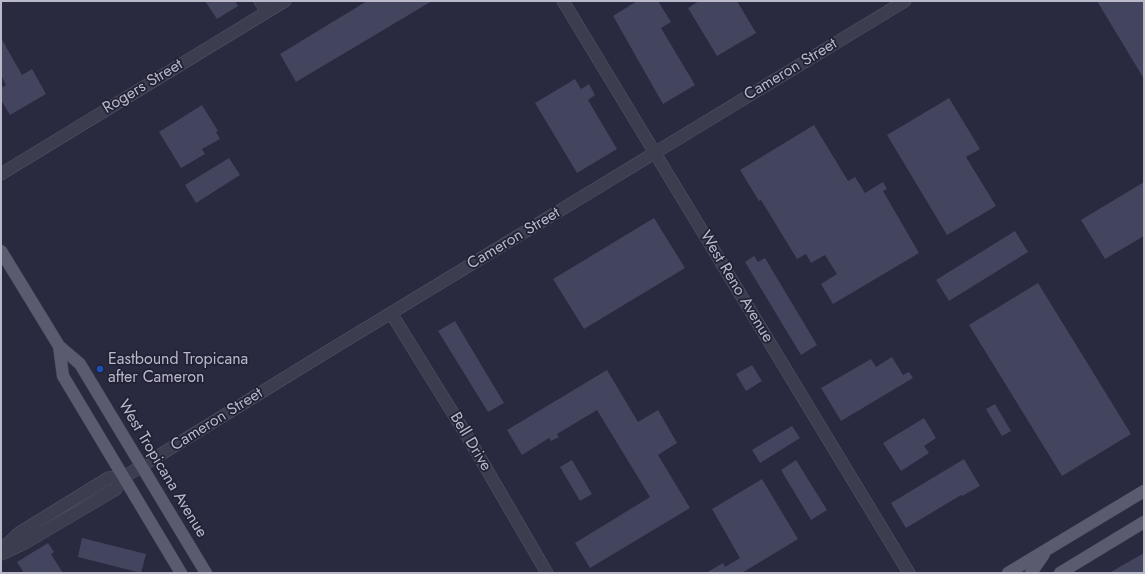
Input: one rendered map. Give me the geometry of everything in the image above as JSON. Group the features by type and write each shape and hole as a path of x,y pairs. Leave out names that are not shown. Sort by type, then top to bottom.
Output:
{"main road":[{"name":"West Tropicana Avenue","path":"1,251 59,346 80,364 206,573"},
{"name":"West Tropicana Avenue","path":"59,346 63,376 181,573"},
{"path":"1008,573 1144,491"},
{"path":"1060,573 1144,522"},
{"path":"1031,573 1047,550"}],"street":[{"path":"260,1 267,12"},
{"name":"Rogers Street","path":"1,174 286,1"},
{"name":"West Reno Avenue","path":"563,1 909,573"},
{"name":"Cameron Street","path":"1,554 25,543 115,490 124,477 905,1"},
{"name":"Bell Drive","path":"391,313 469,439 547,573"},
{"name":"Cameron Street","path":"1,550 19,532 108,478 124,477"}],"building":[{"path":"205,1 235,1 238,6 217,19"},
{"path":"367,1 432,1 296,82 280,54"},
{"path":"637,1 658,1 671,22 661,28 695,85 663,104 613,16"},
{"path":"699,1 737,1 756,33 717,56 688,8"},
{"path":"1097,1 1144,1 1144,79"},
{"path":"1,38 22,75 32,69 46,94 10,115 1,100 1,88 6,85 1,75"},
{"path":"575,79 581,89 589,84 595,95 588,100 617,149 577,173 535,103"},
{"path":"949,98 980,149 966,157 996,206 947,235 887,135"},
{"path":"202,105 218,131 216,132 220,139 202,149 205,154 181,168 159,132"},
{"path":"814,125 848,181 855,177 865,193 883,182 887,189 883,191 919,253 833,304 821,284 837,274 825,255 811,263 806,254 797,259 761,200 759,201 740,170"},
{"path":"229,158 240,175 196,203 185,185"},
{"path":"1144,182 1144,236 1105,259 1081,220"},
{"path":"654,218 685,268 584,329 553,279"},
{"path":"1015,231 1028,252 949,301 936,280"},
{"path":"754,256 758,262 765,258 817,345 801,355 745,262"},
{"path":"1038,283 1131,434 1062,476 969,325"},
{"path":"455,321 504,403 488,412 438,331"},
{"path":"892,357 903,375 909,372 913,378 841,421 821,388 871,359 876,367"},
{"path":"752,365 762,381 746,391 736,374"},
{"path":"607,370 638,422 658,410 677,443 658,455 690,508 590,568 575,543 650,497 597,410 557,434 559,437 551,441 549,438 522,455 507,430"},
{"path":"995,404 1011,431 1002,436 986,409"},
{"path":"924,418 936,438 924,446 929,453 901,471 883,443"},
{"path":"792,426 800,438 760,463 752,450"},
{"path":"964,459 980,486 962,496 961,495 906,528 891,503"},
{"path":"572,460 592,494 580,501 560,467"},
{"path":"796,460 827,510 811,520 781,470"},
{"path":"762,479 798,539 742,573 706,573 723,563 725,567 740,558 712,509"},
{"path":"82,538 146,554 141,573 78,557"},
{"path":"48,543 54,552 51,554 63,573 24,573 17,562"},
{"path":"1144,553 1144,573 1109,573"}],"place":[{"name":"Eastbound Tropicana after Cameron","path":"100,369"}]}
